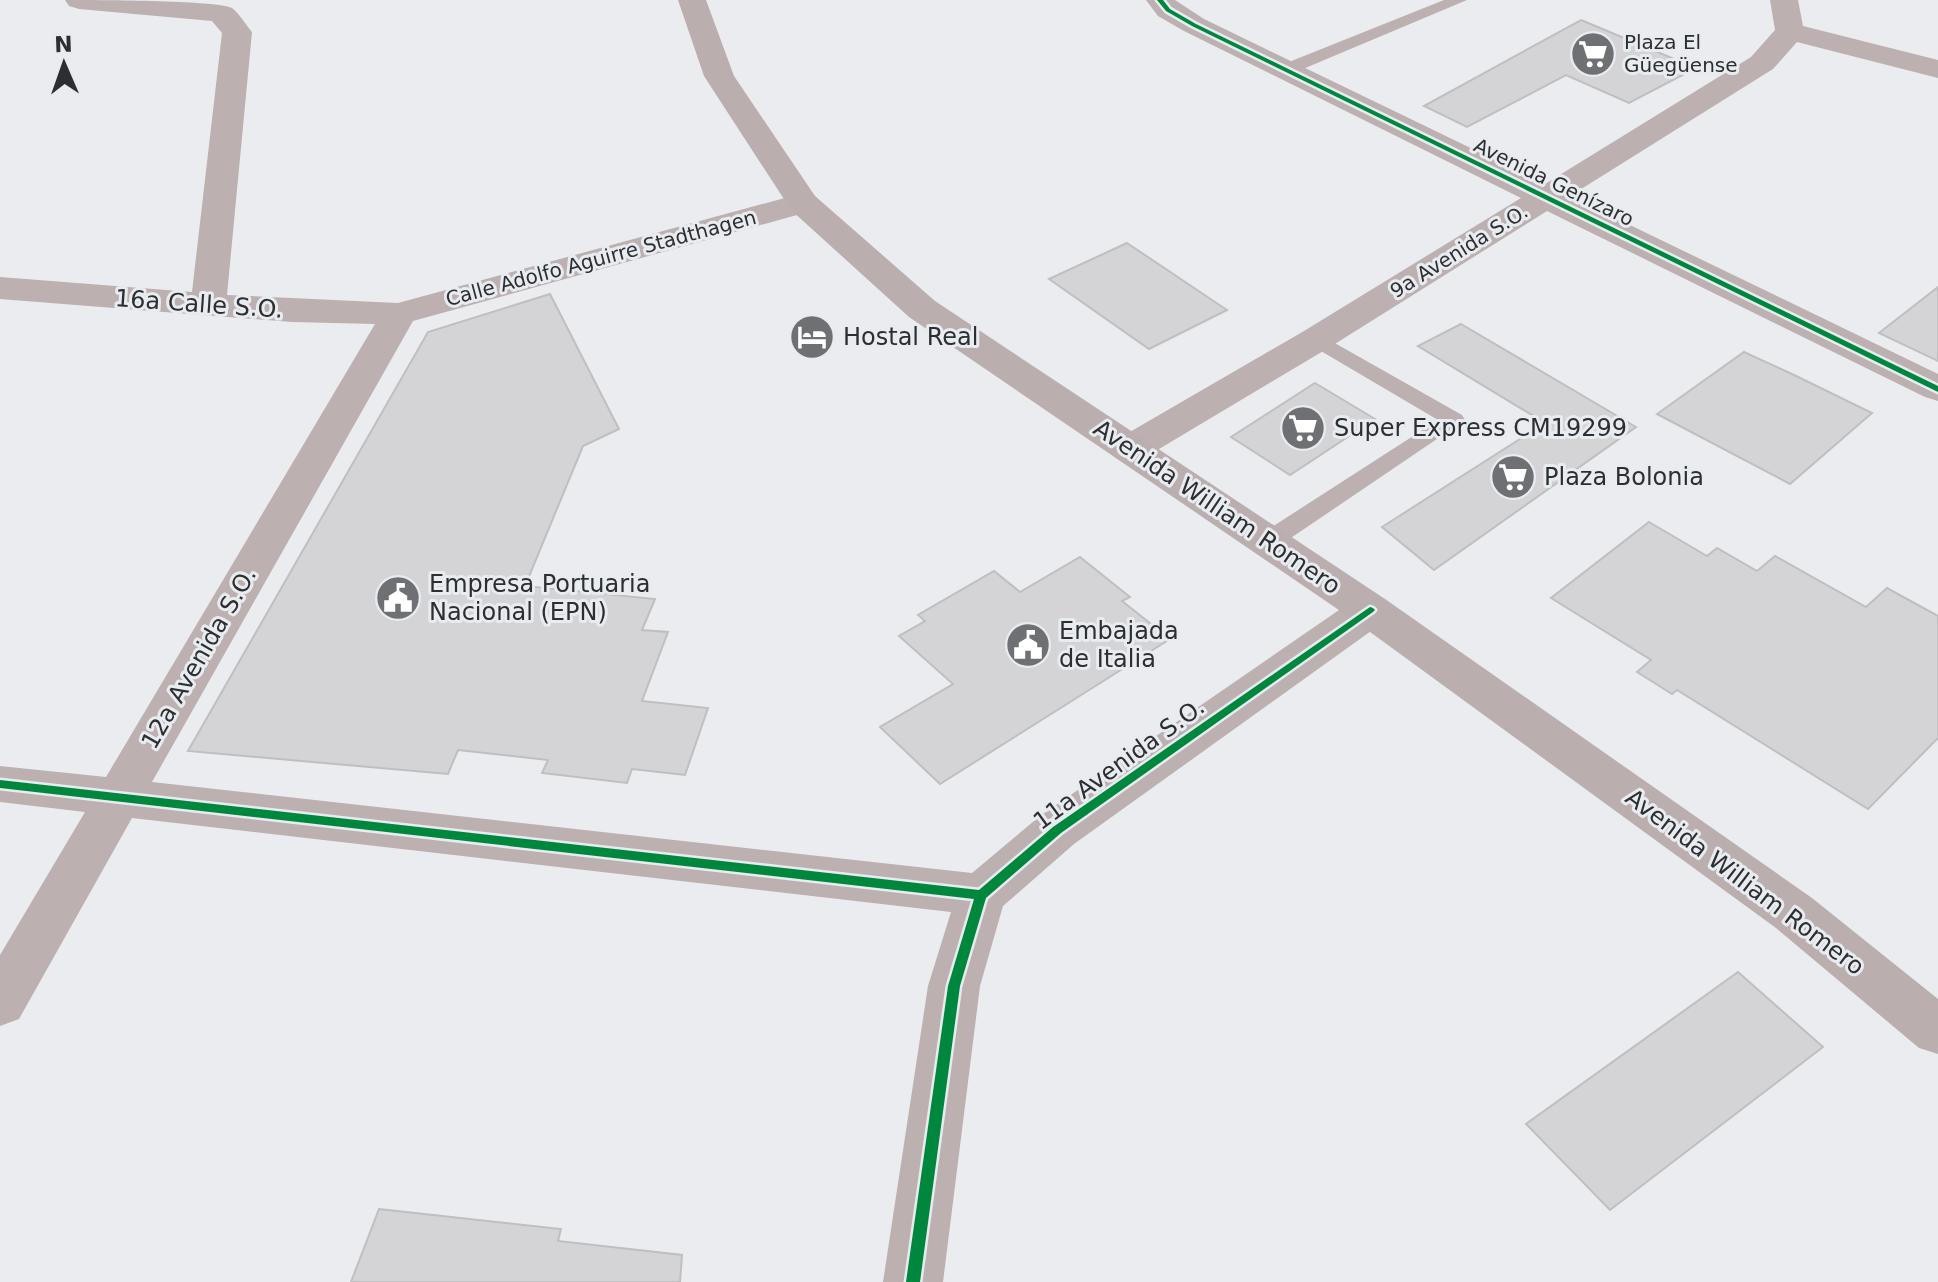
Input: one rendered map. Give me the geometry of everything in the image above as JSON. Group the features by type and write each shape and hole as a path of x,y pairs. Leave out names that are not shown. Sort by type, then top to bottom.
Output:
{"main road":[{"name":"Avenida William Romero","path":"692,0 719,76 803,203 922,309 1370,610 1794,913 1938,1031"}],"street":[{"path":"79,0 221,13 237,32 208,305"},
{"name":"Avenida Genízaro","path":"1160,0 1168,10 1194,25 1938,389"},
{"path":"1787,15 1938,69"},
{"name":"9a Avenida S.O.","path":"1130,449 1317,339 1762,63 1787,15"},
{"name":"Calle Adolfo Aguirre Stadthagen","path":"399,314 803,203"},
{"name":"16a Calle S.O.","path":"0,288 208,305 399,314"},
{"name":"12a Avenida S.O.","path":"0,1003 399,314"},
{"name":"11a Avenida S.O.","path":"981,895 1057,830 1370,610"},
{"path":"0,784 981,895 954,986 913,1282"}],"lane":[{"path":"1285,70 1459,0"},
{"path":"1270,540 1454,420 1317,339"}],"building":[{"name":"Plaza El Güegüense","path":"1581,20 1696,68 1629,103 1566,75 1467,127 1424,106"},
{"path":"1127,243 1227,310 1149,349 1049,279"},
{"path":"1938,287 1938,361 1879,333"},
{"name":"Empresa Portuaria Nacional (EPN)","path":"550,294 619,429 583,446 525,586 655,599 642,630 668,632 642,701 708,708 685,775 632,769 627,783 542,773 548,760 458,750 448,774 188,751 428,332"},
{"name":"Plaza Bolonia","path":"1461,324 1636,427 1434,570 1382,527 1545,423 1418,346"},
{"path":"1744,352 1872,413 1790,484 1657,414"},
{"name":"Super Express CM19299","path":"1315,383 1375,419 1290,475 1231,437"},
{"path":"1649,522 1707,556 1717,548 1757,571 1775,556 1866,607 1887,588 1938,616 1938,738 1868,809 1677,690 1672,694 1637,672 1651,660 1551,598"},
{"path":"1080,557 1130,597 1122,601 1170,639 940,784 880,727 953,684 899,636 925,621 918,615 994,571 1020,592"},
{"path":"1738,972 1823,1047 1610,1210 1526,1124"},
{"path":"379,1209 561,1229 558,1241 682,1255 680,1282 351,1282"}],"cycle path":[{"path":"1160,0 1168,10 1194,25 1938,389"},
{"path":"913,1282 954,986 981,895 1057,830 1370,610"},
{"path":"0,784 981,895"}],"place":[{"name":"Plaza El Güegüense","path":"1593,54"},
{"name":"Hostal Real","path":"812,337"},
{"name":"Super Express CM19299","path":"1303,428"},
{"name":"Plaza Bolonia","path":"1513,477"},
{"name":"Empresa Portuaria Nacional (EPN)","path":"398,598"},
{"name":"Embajada de Italia","path":"1028,645"}]}
